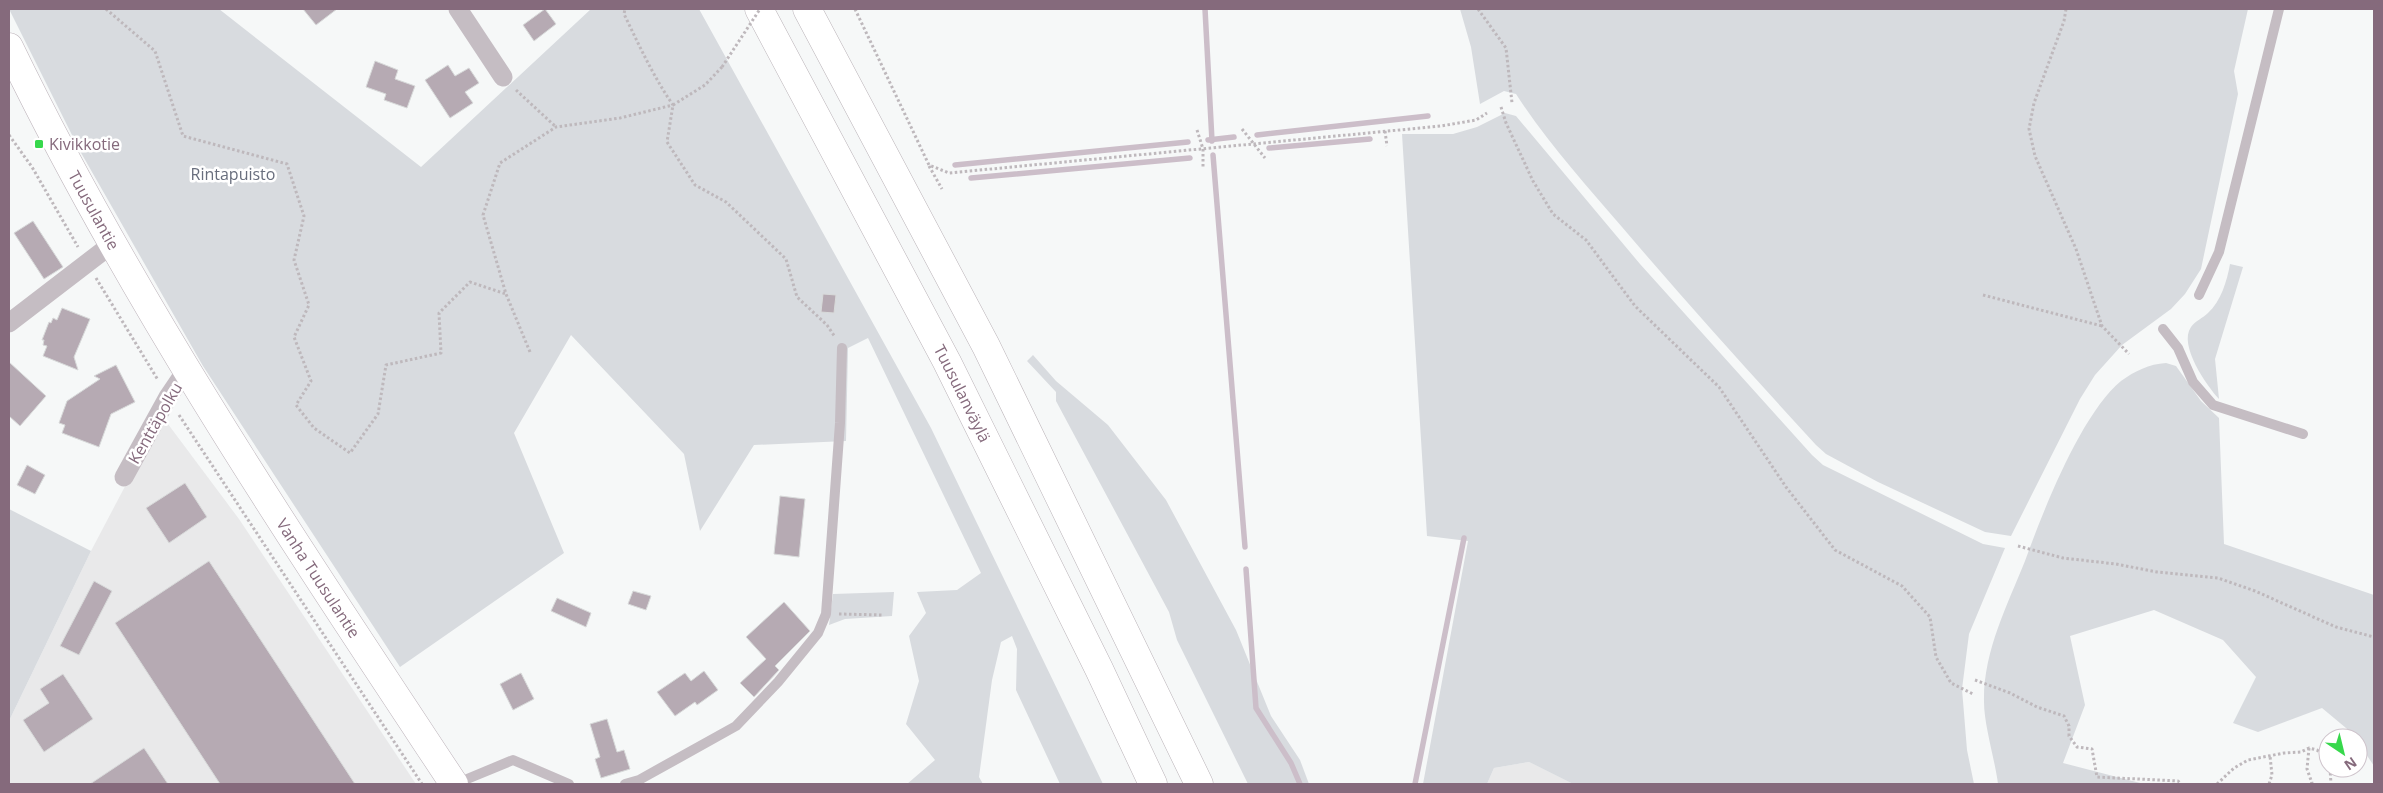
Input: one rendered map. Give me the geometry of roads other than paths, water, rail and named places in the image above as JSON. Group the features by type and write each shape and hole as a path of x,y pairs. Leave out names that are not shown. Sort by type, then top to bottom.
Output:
{"main road":[{"name":"Tuusulanväylä","path":"759,9 947,362 1153,784"},
{"path":"807,9 986,346 1199,784"},
{"name":"Tuusulantie","path":"9,47 112,244 187,369"},
{"name":"Vanha Tuusulantie","path":"187,369 319,581 455,784"}],"street":[{"path":"458,9 503,77"},
{"path":"9,323 112,244"},
{"name":"Kenttäpolku","path":"124,477 168,397 187,369"}],"lane":[{"path":"2198,295 2219,252 2279,9"},
{"path":"2163,329 2178,348 2193,382 2213,405 2303,434"},
{"path":"626,784 639,780 736,726 778,682 818,633 826,614 840,423 842,348"},
{"path":"455,784 513,760 569,784"}],"waterway":[{"path":"1205,9 1212,141"},
{"path":"1257,135 1428,116"},
{"path":"1208,140 1234,137"},
{"path":"1269,148 1370,139"},
{"path":"955,165 1188,142"},
{"path":"1213,155 1245,547"},
{"path":"971,178 1190,158"},
{"path":"1415,784 1464,538"},
{"path":"1246,569 1256,708 1291,763 1300,784"}],"place":[{"name":"Kivikkotie","path":"39,144"}],"park label":[{"name":"Rintapuisto","path":"233,174"}]}
